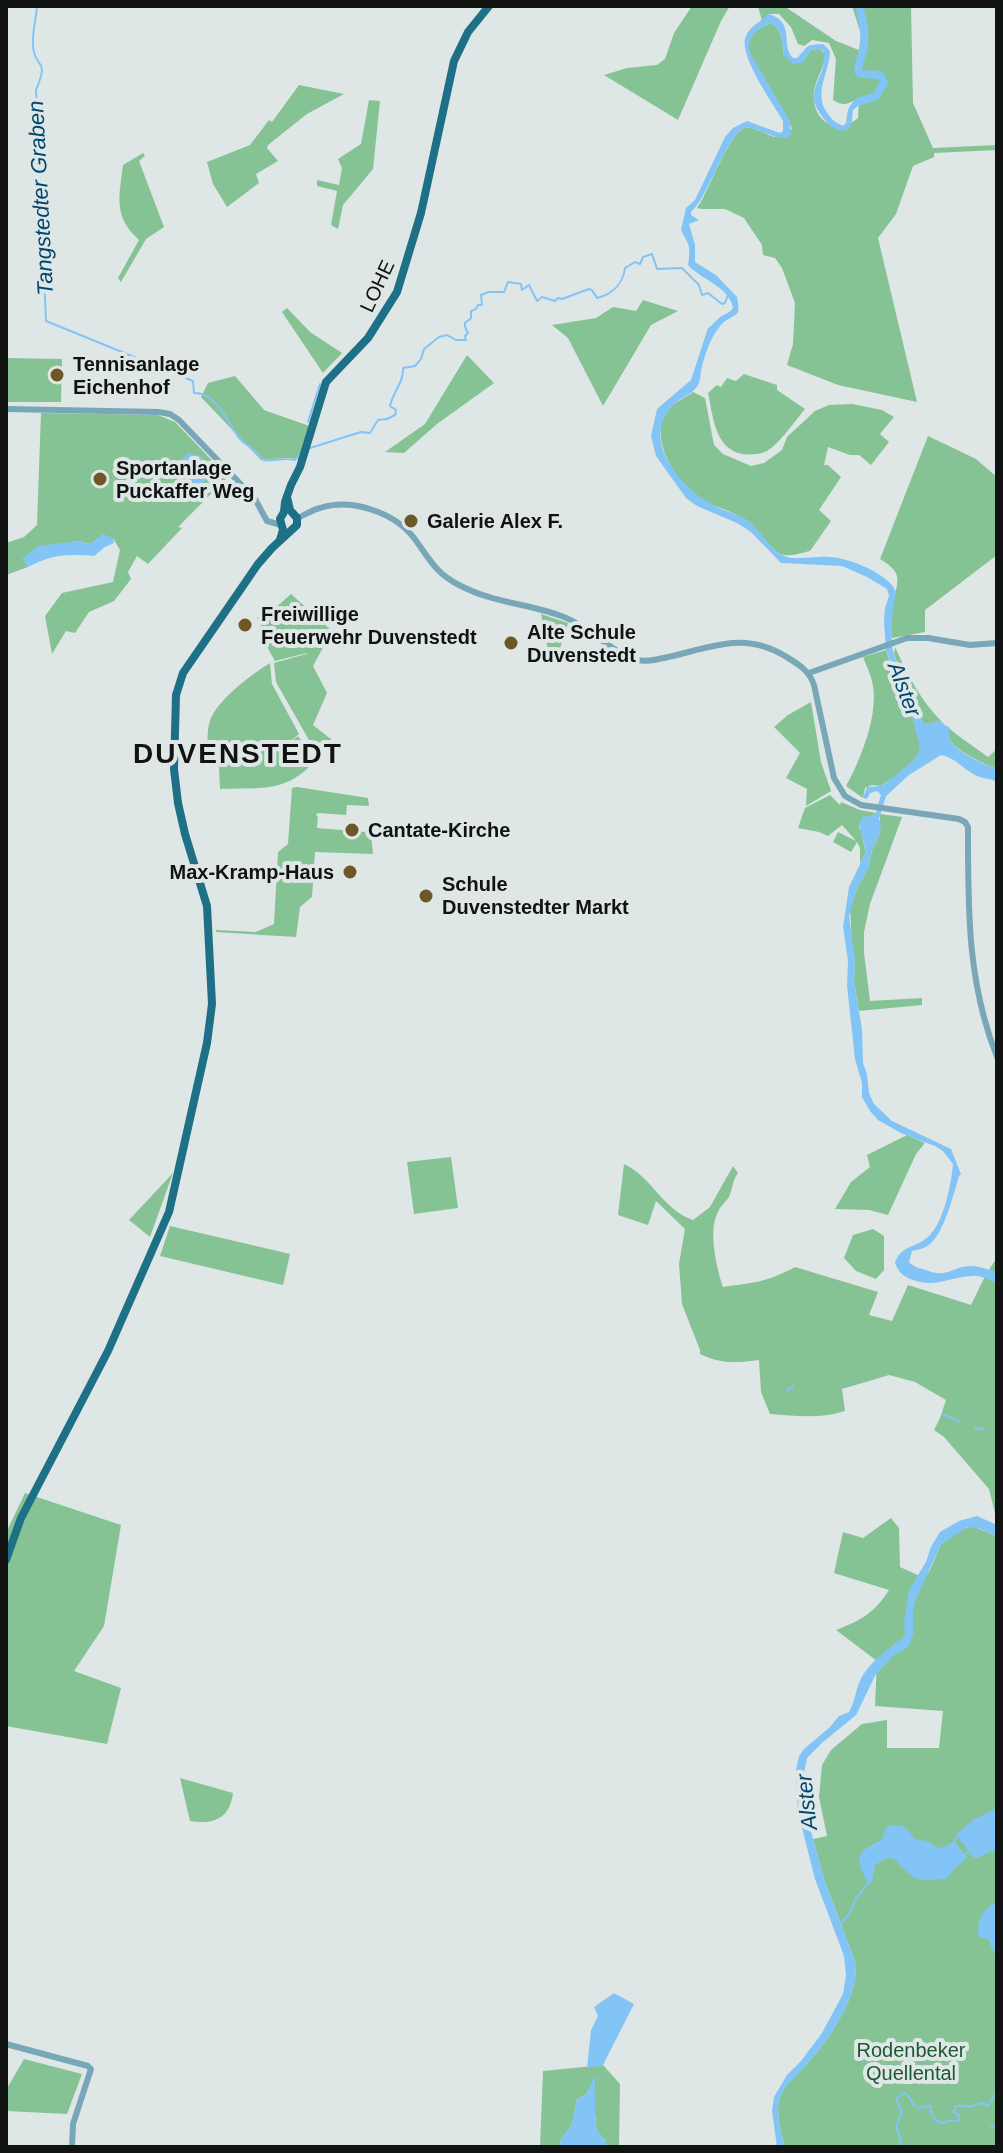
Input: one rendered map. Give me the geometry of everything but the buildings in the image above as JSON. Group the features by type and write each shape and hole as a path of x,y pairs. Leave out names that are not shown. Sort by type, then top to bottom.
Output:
{"main road":[{"name":"LOHE","path":"287,520 287,497 300,467 326,382 372,333 397,292 421,213 452,67 468,32 489,6"},
{"path":"6,1560 21,1518 111,1343 169,1212 210,1026 212,1004 207,906 187,844 176,794 174,742 178,683 258,564 280,541 287,520"}],"street":[{"path":"6,409 170,414 255,499 264,516 287,520 330,506 381,513 408,531 437,571 445,577 492,599 567,618 629,658 648,661 722,644 754,643 769,646 796,663 809,673 835,782 845,796 861,805 954,818 965,822 968,827 973,967 983,1016 997,1057"},
{"path":"809,673 901,640 921,638 970,645 997,643"},
{"path":"6,2044 91,2069 73,2124 72,2147"}],"green space":[{"path":"692,6 730,6 678,120 604,75 627,68 657,65 665,59 674,33"},
{"path":"758,6 784,6 836,41 859,50 861,34 852,6 911,6 913,103 933,148 997,145 997,150 934,153 934,157 913,166 896,214 878,238 917,402 838,385 787,365 793,344 795,303 782,268 775,258 763,255 762,245 744,218 725,209 697,208 739,132 752,128 774,137 792,129 749,50 751,36 764,26 771,23 778,29 784,55 802,63 811,50 820,49 825,54 814,101 816,110 826,122 841,126 858,118 859,98 846,104 833,100 836,59 829,43 812,40 804,46 798,44 791,27 779,14 769,14 762,21"},
{"path":"299,85 344,94 307,114 268,145 267,148 278,161 256,174 259,183 227,207 213,184 207,162 250,145 269,120 272,122"},
{"path":"369,100 380,101 373,169 343,205 338,229 331,225 337,191 317,186 317,180 339,185 342,168 338,159 361,144"},
{"path":"143,153 145,156 139,161 164,227 146,239 121,282 118,278 139,240 121,215 119,197 123,165"},
{"path":"643,300 678,311 651,325 603,406 568,338 552,325 596,318 613,307 636,311"},
{"path":"287,308 310,332 342,353 323,373 282,312"},
{"path":"467,355 494,383 437,424 404,453 385,452 425,424"},
{"path":"6,358 62,359 61,402 6,402"},
{"path":"744,374 777,385 777,390 805,409 777,443 758,454 743,454 726,446 717,431 708,393 717,385 721,387 727,378 736,381"},
{"path":"235,376 264,410 315,428 306,460 261,460 201,397 208,383"},
{"path":"693,392 705,398 714,445 723,454 751,466 764,463 782,450 787,437 815,411 829,405 852,404 882,410 894,417 880,434 889,442 871,465 859,455 828,447 824,465 841,477 819,510 831,521 810,551 786,555 775,550 743,518 689,490 666,457 662,445 662,421 670,407"},
{"path":"41,413 158,415 175,422 228,477 178,527 182,528 148,564 137,556 128,572 131,579 114,601 89,612 75,633 66,631 52,654 45,616 62,593 113,582 120,550 113,538 90,544 78,541 64,544 23,559 28,567 6,575 6,543 24,537 37,525"},
{"path":"928,436 976,459 997,477 997,555 925,610 925,632 892,638 897,578 893,569 880,559"},
{"path":"291,594 332,631 313,666 327,693 313,725 332,740 318,756 276,682 274,663 307,653 275,661 262,638 260,620 257,618 268,605 273,610"},
{"path":"541,614 568,623 558,655 549,655"},
{"path":"895,647 921,696 945,724 939,721 923,723 894,654"},
{"path":"886,650 918,732 919,753 881,786 865,788 863,798 846,786 863,749 873,707 872,681 863,657"},
{"path":"270,663 272,684 299,734 264,763 298,736 315,761 304,772 282,784 220,789 219,767 208,766 210,721 227,696"},
{"path":"811,702 821,762 831,791 806,806 807,789 786,778 800,753 774,727"},
{"path":"949,728 988,757 997,749 997,769 958,749 949,739"},
{"path":"292,788 368,798 369,806 347,805 346,815 318,813 317,828 366,832 367,822 370,822 373,854 315,852 312,897 300,907 296,937 216,932 256,932 274,924 278,852 288,844"},
{"path":"830,795 840,805 841,802 876,813 859,826 866,852 860,864 857,842 851,852 833,842 838,832 856,841 842,825 828,836 798,828 805,808"},
{"path":"880,814 902,817 870,904 864,932 870,1001 922,998 922,1005 859,1011 854,982 850,909 880,833"},
{"path":"907,1135 925,1143 916,1154 888,1215 869,1210 835,1209 851,1182 870,1167 867,1155"},
{"path":"451,1157 458,1208 414,1214 407,1162"},
{"path":"624,1164 642,1176 673,1209 693,1220 710,1207 733,1166 738,1173 729,1197 715,1220 713,1239 723,1287 760,1281 795,1267 878,1292 869,1315 892,1321 908,1285 971,1305 997,1258 997,1521 989,1489 944,1437 934,1430 946,1400 915,1382 889,1375 842,1389 845,1411 836,1414 770,1414 761,1392 759,1360 729,1362 700,1354 682,1304 679,1264 685,1229 656,1201 648,1225 618,1215"},
{"path":"173,1173 150,1237 129,1220"},
{"path":"170,1226 290,1254 283,1285 160,1256"},
{"path":"873,1229 884,1236 884,1270 876,1279 856,1271 844,1258 853,1235"},
{"path":"25,1493 121,1525 104,1626 74,1671 121,1688 107,1744 6,1726 6,1533"},
{"name":"Rodenbeker Quellental","path":"891,1518 899,1528 900,1567 924,1578 941,1544 962,1529 972,1526 997,1536 997,2147 785,2147 778,2116 780,2097 833,2029 847,2003 855,1977 856,1964 824,1879 813,1839 827,1836 819,1797 822,1765 831,1750 862,1724 887,1720 887,1748 939,1748 943,1711 875,1706 877,1661 836,1630 867,1615 889,1590 834,1573 843,1532 863,1538"},
{"path":"180,1778 233,1793 224,1814 206,1822 190,1821"},
{"path":"24,2059 82,2074 67,2114 6,2111 6,2090"},
{"path":"603,2065 620,2084 619,2147 606,2147 606,2141 597,2131 595,2079 586,2095 577,2099 572,2125 561,2139 560,2147 540,2147 543,2071"}],"water":[{"path":"769,14 785,28 789,53 793,58 812,45 823,44 830,51 822,99 833,120 843,126 852,103 859,98 867,99 853,110 849,128 838,130 818,111 814,100 824,63 823,51 811,50 802,63 793,64 784,55 780,33 771,23 752,37 749,51 790,121 791,135 781,138 748,128 739,132 691,212 699,220 689,224 695,245 695,262 716,275 737,297 738,311 722,324 713,337 698,385 673,405 664,417 660,431 662,445 674,471 687,486 710,504 747,520 781,554 791,558 846,560 886,579 896,592 892,632 894,655 922,722 939,721 949,728 953,745 997,769 997,782 977,776 941,755 909,775 886,796 879,819 880,833 849,916 863,1063 869,1093 874,1104 892,1121 951,1149 961,1174 940,1231 928,1245 912,1251 909,1262 939,1273 971,1266 981,1267 997,1272 997,1283 974,1276 935,1283 921,1282 907,1277 898,1269 895,1263 900,1254 924,1240 936,1226 948,1195 953,1164 935,1146 878,1120 862,1097 862,1083 855,1059 843,927 849,887 866,852 859,823 863,817 875,815 881,795 877,791 870,793 867,799 863,798 867,787 881,786 916,758 920,747 911,713 886,650 884,622 889,596 887,589 842,566 781,563 751,532 686,498 656,456 651,436 657,409 691,380 708,328 733,308 721,289 688,265 689,246 681,230 686,208 695,200 725,137 733,128 747,121 780,133 783,131 783,121 751,66 745,44 750,29"},
{"path":"189,453 203,458 212,474 187,497 175,484 182,459"},
{"path":"103,534 113,538 114,543 94,556 60,556 28,567 22,559 39,546 78,541 90,544"},
{"path":"977,1516 997,1525 997,1536 968,1527 941,1544 916,1599 909,1646 893,1656 875,1676 856,1715 807,1758 803,1778 804,1803 824,1879 856,1964 855,1977 847,2003 833,2029 780,2097 778,2116 785,2147 777,2147 772,2111 774,2097 787,2075 822,2033 843,1994 846,1975 844,1956 815,1879 798,1812 796,1770 799,1756 839,1716 849,1712 864,1674 874,1661 905,1635 909,1590 940,1532 959,1521"},
{"path":"997,1807 997,1851 974,1858 956,1835 974,1819"},
{"path":"890,1825 902,1826 915,1839 927,1841 936,1847 943,1848 954,1841 967,1858 946,1879 929,1880 912,1876 894,1859 887,1858 875,1865 872,1882 868,1884 860,1856 866,1848 882,1840 885,1829"},
{"path":"997,1903 997,1959 988,1939 979,1937 978,1932 984,1912"},
{"path":"614,1993 634,2004 603,2065 587,2068 591,2030 598,2016 594,2007"},
{"path":"595,2076 597,2131 606,2141 606,2147 560,2147 561,2139 572,2125 577,2099 586,2095"}],"waterway":[{"name":"Tangstedter Graben","path":"37,6 33,41 34,54 42,68 36,90 46,321 193,381 194,393 210,398 222,410 240,439 264,460 295,460 302,451"},
{"name":"Alster","path":"858,102 876,96 884,83 880,75 861,74 858,71 864,41 859,6"},
{"path":"310,448 361,432 370,433 378,420 395,415 396,410 390,406 403,368 415,366 424,349 439,337 447,335 456,340 466,340 468,333 465,323 471,318 471,311 482,305 481,295 504,292 508,282 521,284 522,290 529,285 537,301 542,297 555,301 589,289 597,298 616,288 625,268 635,262 640,264 643,257 652,254 657,269 682,268 699,285 702,295 708,293 722,304 728,295"},
{"path":"308,422 320,384"},
{"path":"787,1391 793,1386"},
{"path":"943,1414 960,1422"},
{"path":"975,1428 983,1429"},
{"path":"954,1841 957,1837"},
{"path":"965,1855 969,1852"},
{"path":"840,1925 868,1884"},
{"path":"898,2147 901,2139 896,2127 902,2112 896,2099 904,2093 919,2108 931,2106 935,2120 942,2123 958,2121 959,2115 953,2112 956,2106 982,2103 988,2106 997,2091"},
{"path":"991,2126 997,2127"}],"place":[{"name":"Tennisanlage Eichenhof","path":"57,375"},
{"name":"Sportanlage Puckaffer Weg","path":"100,479"},
{"name":"Galerie Alex F.","path":"411,521"},
{"name":"Freiwillige Feuerwehr Duvenstedt","path":"245,625"},
{"name":"Alte Schule Duvenstedt","path":"511,643"},
{"name":"Cantate-Kirche","path":"352,830"},
{"name":"Max-Kramp-Haus","path":"350,872"},
{"name":"Schule Duvenstedter Markt","path":"426,896"}],"district":[{"name":"DUVENSTEDT","path":"238,753"}]}
